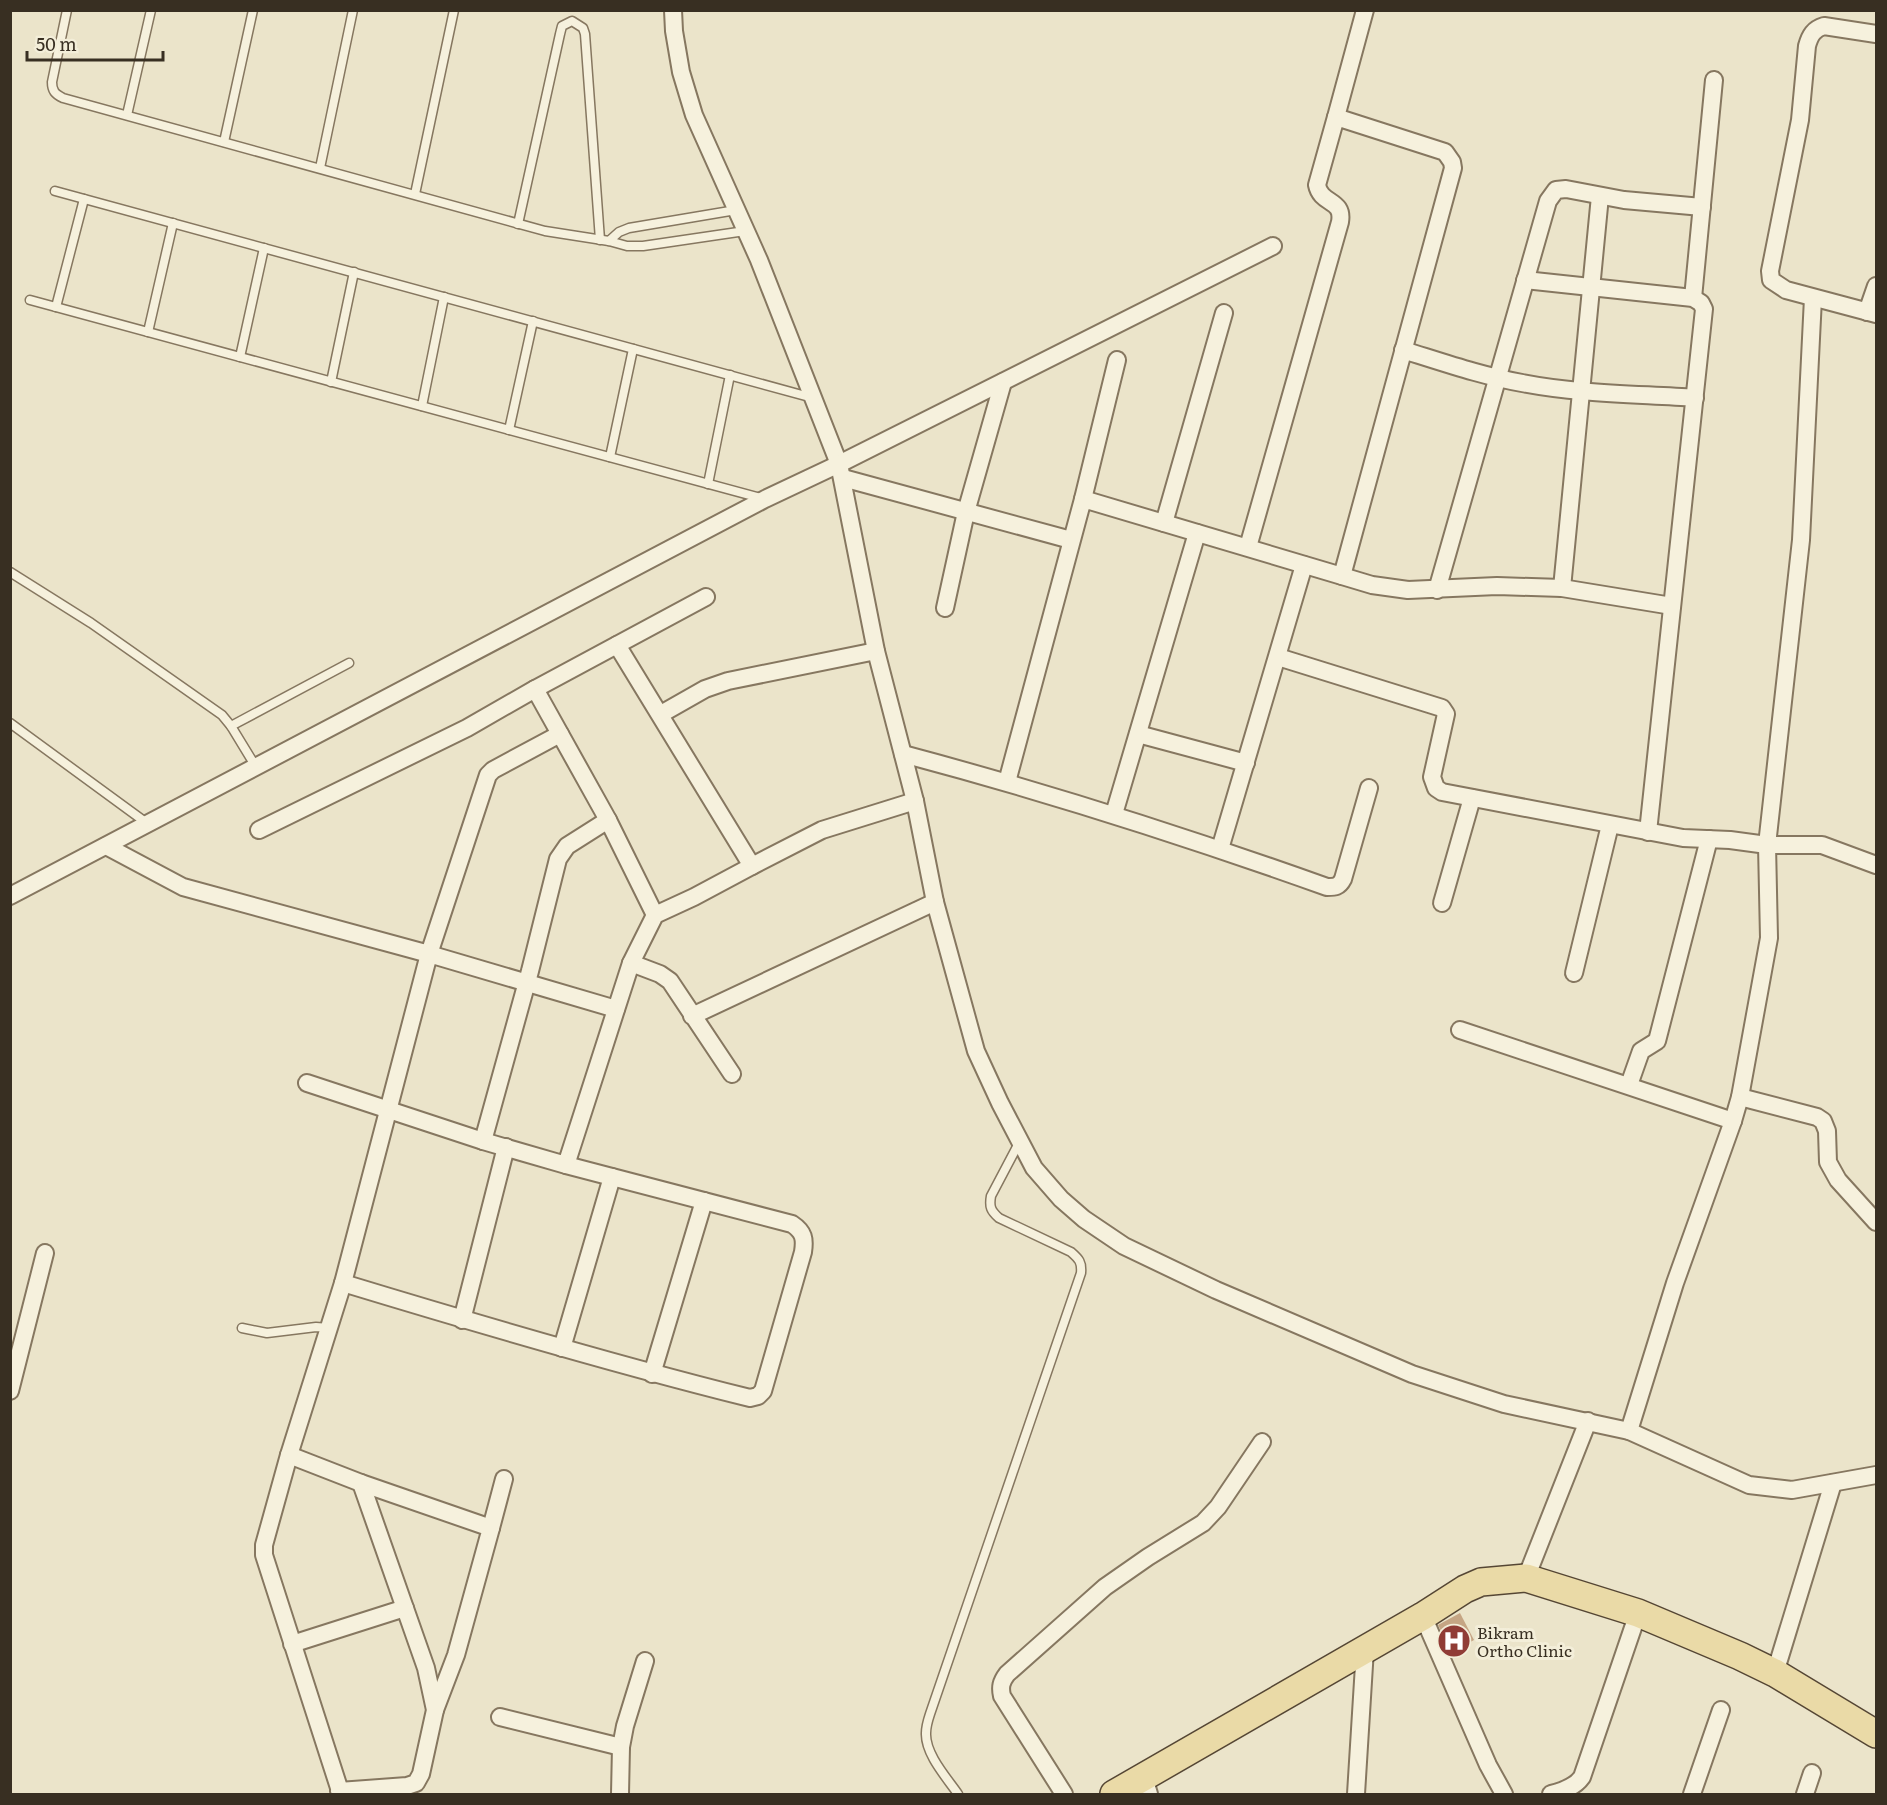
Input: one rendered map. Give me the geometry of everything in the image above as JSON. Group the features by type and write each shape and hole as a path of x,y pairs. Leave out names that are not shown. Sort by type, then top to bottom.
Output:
{"main road":[{"path":"1114,1794 1146,1786 1465,1589 1481,1582 1526,1578 1638,1613 1740,1656 1775,1673 1876,1734"}],"street":[{"path":"673,10 674,32 684,83 694,115 745,231 841,471 876,651 915,801 935,902 976,1051 1034,1168 1061,1200 1124,1246 1216,1290 1412,1374 1504,1404 1629,1431 1749,1485 1792,1490 1876,1475"},
{"path":"1248,547 1340,222 1341,210 1321,194 1317,185 1365,10"},
{"path":"1876,34 1824,26 1816,28 1810,37 1807,46 1800,120 1770,271 1771,280 1777,286 1872,313 1876,286"},
{"path":"1693,298 1714,80"},
{"path":"1336,117 1445,152 1453,168 1342,576"},
{"path":"1437,590 1551,194 1556,190 1566,189 1600,196 1702,207"},
{"path":"1562,588 1600,196"},
{"path":"10,896 765,499 841,471 1003,382 1273,246"},
{"path":"1525,280 1693,298 1701,303 1704,316 1648,832"},
{"path":"1629,1431 1676,1283 1733,1121 1740,1096 1769,938 1767,845 1801,540 1813,298"},
{"path":"1164,523 1224,313"},
{"path":"1403,350 1497,378 1523,383 1581,390 1695,398"},
{"path":"1007,782 1083,499 1117,360"},
{"path":"945,608 966,512 1003,382"},
{"path":"841,471 966,512 1071,540"},
{"path":"1083,499 1389,588 1437,590 1497,586 1562,588 1672,606"},
{"path":"1114,814 1197,533"},
{"path":"1220,849 1304,565"},
{"path":"259,831 467,728 706,597"},
{"path":"617,645 752,866"},
{"path":"661,714 705,690 728,681 876,651"},
{"path":"1278,657 1442,708 1446,714 1432,777 1433,782 1442,792 1683,838 1730,840 1767,845 1822,846 1876,865"},
{"path":"535,689 608,820 656,915"},
{"path":"504,1479 456,1655 435,1710 416,1783 407,1786 340,1793 264,1555 264,1545 289,1455 343,1282 429,954 488,775 493,770 560,734"},
{"path":"1138,734 1246,763"},
{"path":"903,754 1114,814 1327,887 1340,885 1343,879 1369,788"},
{"path":"1442,903 1472,798"},
{"path":"566,1165 631,963 656,915 822,830 915,801"},
{"path":"483,1141 558,859 567,846 608,820"},
{"path":"1574,973 1610,825"},
{"path":"1629,1085 1641,1051 1657,1041 1709,839"},
{"path":"106,846 183,887 429,954 616,1009"},
{"path":"692,1016 935,902"},
{"path":"631,963 660,974 670,981 732,1074"},
{"path":"1460,1030 1733,1121"},
{"path":"307,1083 483,1141 792,1224 800,1229 805,1239 763,1391 758,1396 750,1398 652,1374 462,1320 343,1282"},
{"path":"1740,1096 1823,1121 1827,1131 1828,1162 1838,1180 1876,1222"},
{"path":"462,1320 506,1147"},
{"path":"562,1348 612,1177"},
{"path":"652,1374 704,1201"},
{"path":"10,1391 45,1253"},
{"path":"1526,1578 1588,1421"},
{"path":"1064,1794 1002,1696 1000,1688 1002,1682 1007,1674 1106,1587 1148,1557 1203,1523 1218,1507 1262,1442"},
{"path":"289,1455 361,1483 491,1528"},
{"path":"361,1483 426,1668 435,1710"},
{"path":"1775,1673 1833,1483"},
{"path":"292,1644 405,1608"},
{"path":"1551,1794 1565,1790 1578,1782 1582,1776 1638,1613"},
{"path":"1423,1616 1488,1765 1504,1794"},
{"path":"1356,1794 1365,1649"},
{"path":"620,1794 621,1747 645,1661"},
{"path":"1692,1794 1721,1710"},
{"path":"500,1717 621,1747"},
{"path":"1805,1794 1812,1773"}],"lane":[{"path":"67,10 52,82 52,89 63,98 545,231 627,246 644,246 745,231"},
{"path":"127,115 151,10"},
{"path":"224,142 253,10"},
{"path":"320,168 353,10"},
{"path":"414,194 454,10"},
{"path":"519,224 560,34 562,27 572,21 583,28 585,34 600,240"},
{"path":"55,191 813,398"},
{"path":"56,307 84,199"},
{"path":"609,241 619,232 630,228 736,210"},
{"path":"148,332 173,223"},
{"path":"240,357 264,248"},
{"path":"331,382 354,272"},
{"path":"422,406 444,297"},
{"path":"30,300 765,499"},
{"path":"509,430 533,321"},
{"path":"610,457 633,348"},
{"path":"708,484 730,375"},
{"path":"10,572 91,623 222,715 256,767"},
{"path":"231,726 349,663"},
{"path":"10,723 148,824"},
{"path":"958,1794 933,1756 927,1742 926,1732 930,1714 1081,1273 1079,1259 1071,1252 999,1218 993,1212 990,1205 991,1196 1020,1141"},
{"path":"242,1328 267,1333 316,1327 329,1328"}],"building":[{"path":"1460,1613 1474,1640 1452,1652 1438,1625"}],"place":[{"name":"Bikram Ortho Clinic","path":"1454,1641"}]}
